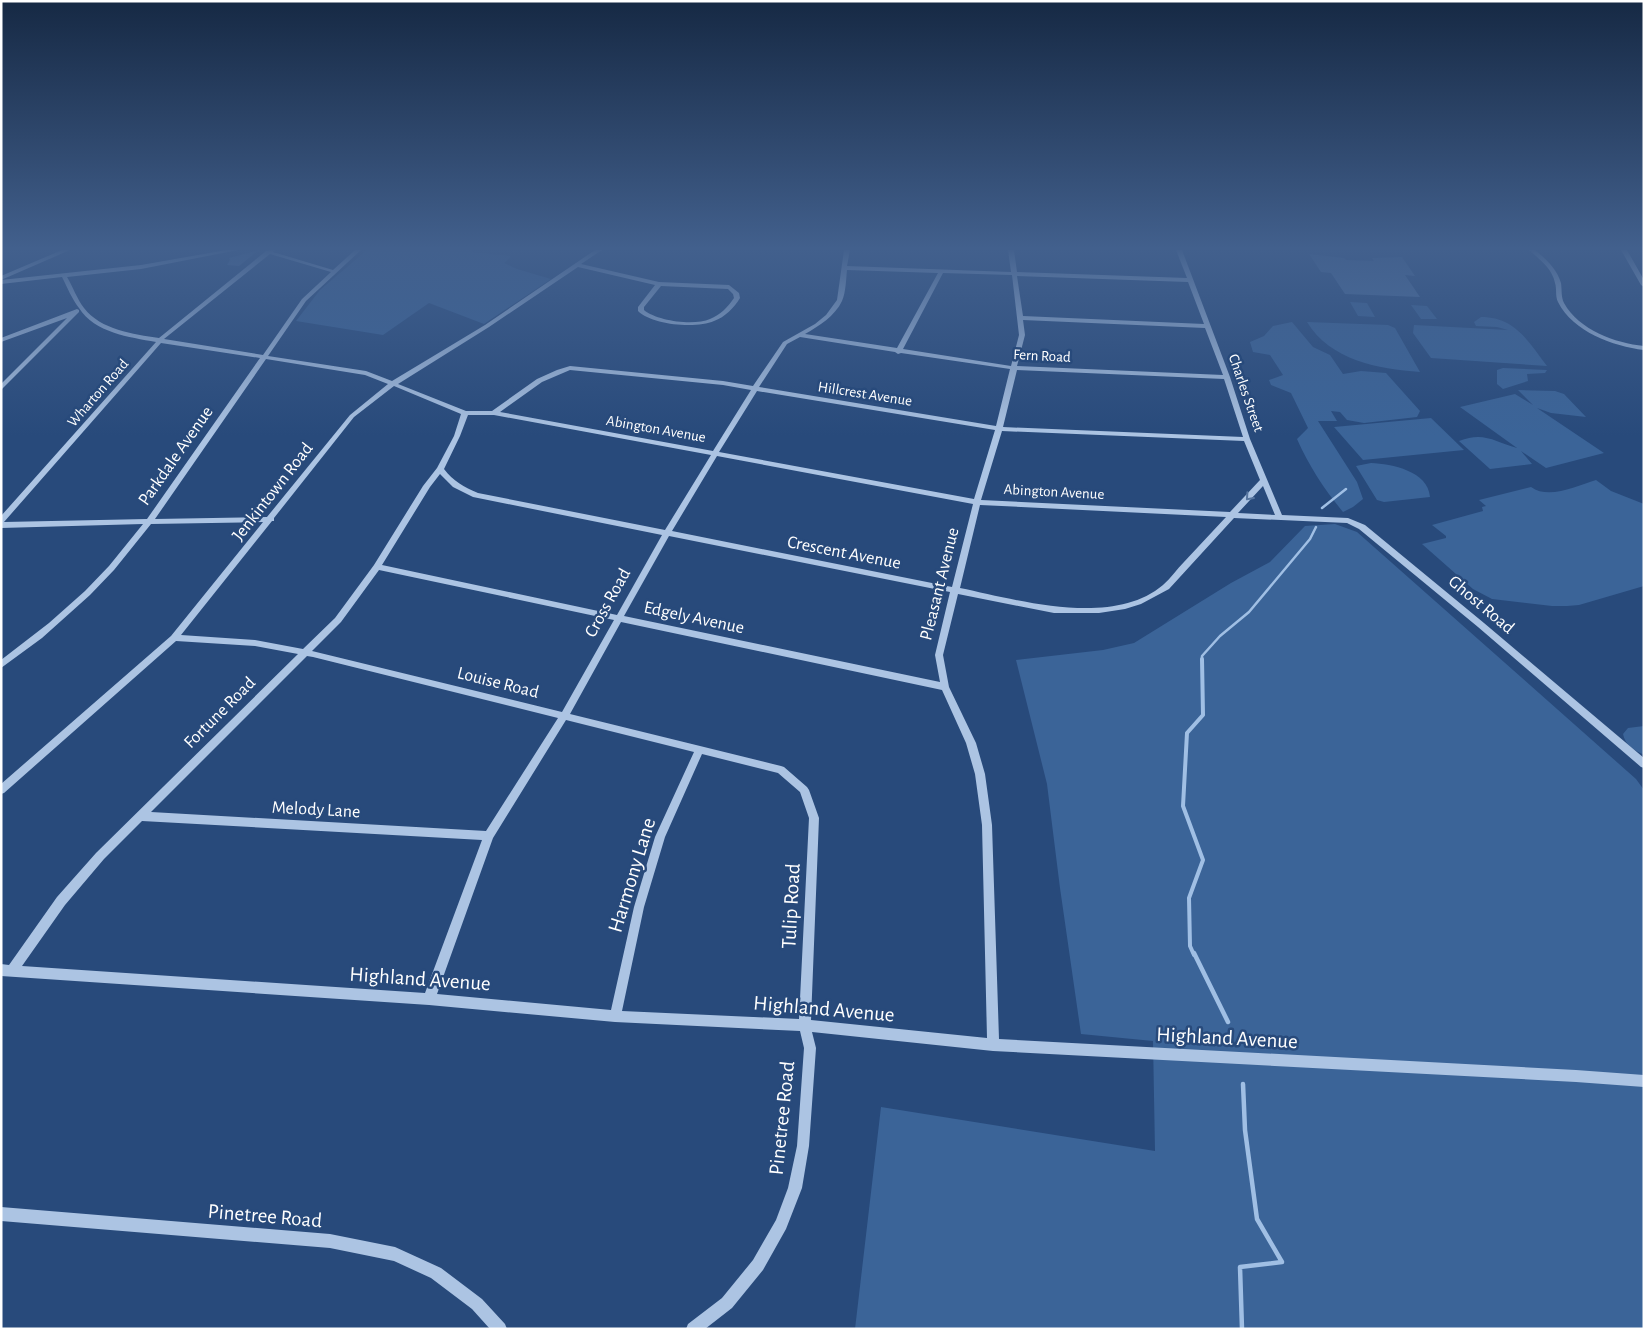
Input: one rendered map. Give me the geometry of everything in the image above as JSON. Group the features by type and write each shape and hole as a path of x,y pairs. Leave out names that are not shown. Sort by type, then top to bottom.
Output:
{"street":[{"path":"1,340 75,312"},
{"path":"1,388 78,312"},
{"name":"Abington Avenue","path":"83,312 98,323 125,335 159,342 264,356 366,373 465,413 494,413 977,502 1279,516"},
{"name":"Wharton Road","path":"1,523 159,342 196,312"},
{"name":"Parkdale Avenue","path":"1,665 69,611 99,582 148,523 295,312"},
{"name":"Jenkintown Road","path":"1,790 174,638 352,416 394,383 508,312"},
{"path":"642,312 654,319 693,323 712,320 722,312"},
{"name":"Cross Road","path":"430,999 489,836 564,716 667,533 755,388 785,343 817,324 831,312"},
{"path":"898,352 919,312"},
{"name":"Pleasant Avenue","path":"993,1045 987,825 980,774 971,743 945,687 939,655 977,502 999,429 1022,335 1021,312"},
{"name":"Charles Street","path":"1201,312 1227,377 1247,439 1279,516"},
{"path":"1568,312 1599,335 1615,342 1644,348"},
{"path":"1022,318 1206,326"},
{"name":"Fern Road","path":"798,335 898,352 1014,368 1227,377"},
{"name":"Hillcrest Avenue","path":"494,413 541,380 557,371 570,368 723,383 999,429 1247,439"},
{"path":"440,469 457,436 465,413"},
{"name":"Crescent Avenue","path":"440,469 450,482 458,488 476,494 1054,610 1101,611 1128,607 1149,599 1166,587 1264,480"},
{"name":"Fortune Road","path":"6,971 61,901 100,856 338,620 377,567 427,486 440,469"},
{"name":"Ghost Road","path":"1279,516 1342,519 1362,527 1481,625 1644,764"},
{"path":"1,523 148,523 271,519"},
{"name":"Edgely Avenue","path":"377,567 945,687"},
{"name":"Louise Road","path":"174,638 255,643 304,652 781,770 804,790"},
{"name":"Harmony Lane","path":"615,1016 638,906 660,837 700,750"},
{"name":"Tulip Road","path":"804,790 814,818 805,1025"},
{"name":"Melody Lane","path":"140,816 489,836"},
{"name":"Highland Avenue","path":"6,971 430,999 615,1016 805,1025 993,1045 1644,1081"},
{"name":"Pinetree Road","path":"693,1329 727,1302 758,1265 781,1224 795,1188 803,1146 810,1048 805,1025"},
{"name":"Pinetree Road","path":"1,1214 330,1241 395,1254 436,1274 477,1304 500,1329"}],"shaded area":[{"path":"303,312 416,312 383,335 296,321"},
{"path":"453,312 502,312 484,324"},
{"path":"1356,312 1372,312 1375,317 1358,316"},
{"path":"1416,312 1432,312 1437,319 1421,319"},
{"path":"1481,317 1493,318 1512,326 1527,340 1547,366 1431,358 1413,333 1414,325 1508,330 1497,327 1476,326 1474,322"},
{"path":"1292,322 1313,347 1330,355 1343,374 1361,371 1386,373 1420,411 1417,417 1364,423 1347,420 1340,412 1331,411 1337,421 1318,421 1357,482 1363,499 1343,512 1317,477 1297,439 1308,428 1291,393 1271,385 1269,380 1283,375 1270,355 1253,352 1250,342 1264,336 1273,326"},
{"path":"1307,322 1388,325 1395,328 1420,372 1372,365 1342,354 1317,335"},
{"path":"1503,368 1547,370 1545,373 1527,374 1528,381 1503,389 1497,384 1497,370"},
{"path":"1518,390 1555,391 1564,394 1586,417 1551,413 1537,408 1604,453 1546,468 1521,451 1532,464 1490,469 1459,441 1483,437 1517,448 1460,407 1515,394 1533,405"},
{"path":"1431,418 1464,450 1363,460 1334,427"},
{"path":"1371,463 1398,467 1416,475 1428,488 1430,497 1384,502 1377,500 1356,466"},
{"path":"1596,480 1611,491 1644,504 1644,586 1579,605 1552,606 1492,599 1473,589 1422,544 1446,538 1432,525 1483,511 1482,507 1486,506 1479,500 1531,487 1538,491 1546,492 1563,491"},
{"path":"1335,524 1357,532 1636,779 1644,790 1644,1329 855,1329 881,1107 1155,1151 1153,1041 1081,1034 1047,784 1016,660 1103,650 1134,643 1231,583 1270,562 1305,526"},
{"path":"1644,726 1644,755 1628,744 1623,734 1628,728"}],"waterway":[{"path":"1322,508 1346,489"},
{"path":"1202,659 1202,656 1220,636 1249,612 1310,539 1316,527"},
{"path":"1194,955 1190,946 1189,898 1203,860 1183,806 1187,733 1203,715 1202,659"},
{"path":"1194,953 1228,1022"},
{"path":"1242,1329 1240,1267 1282,1262 1257,1219 1245,1130 1243,1084"}]}
